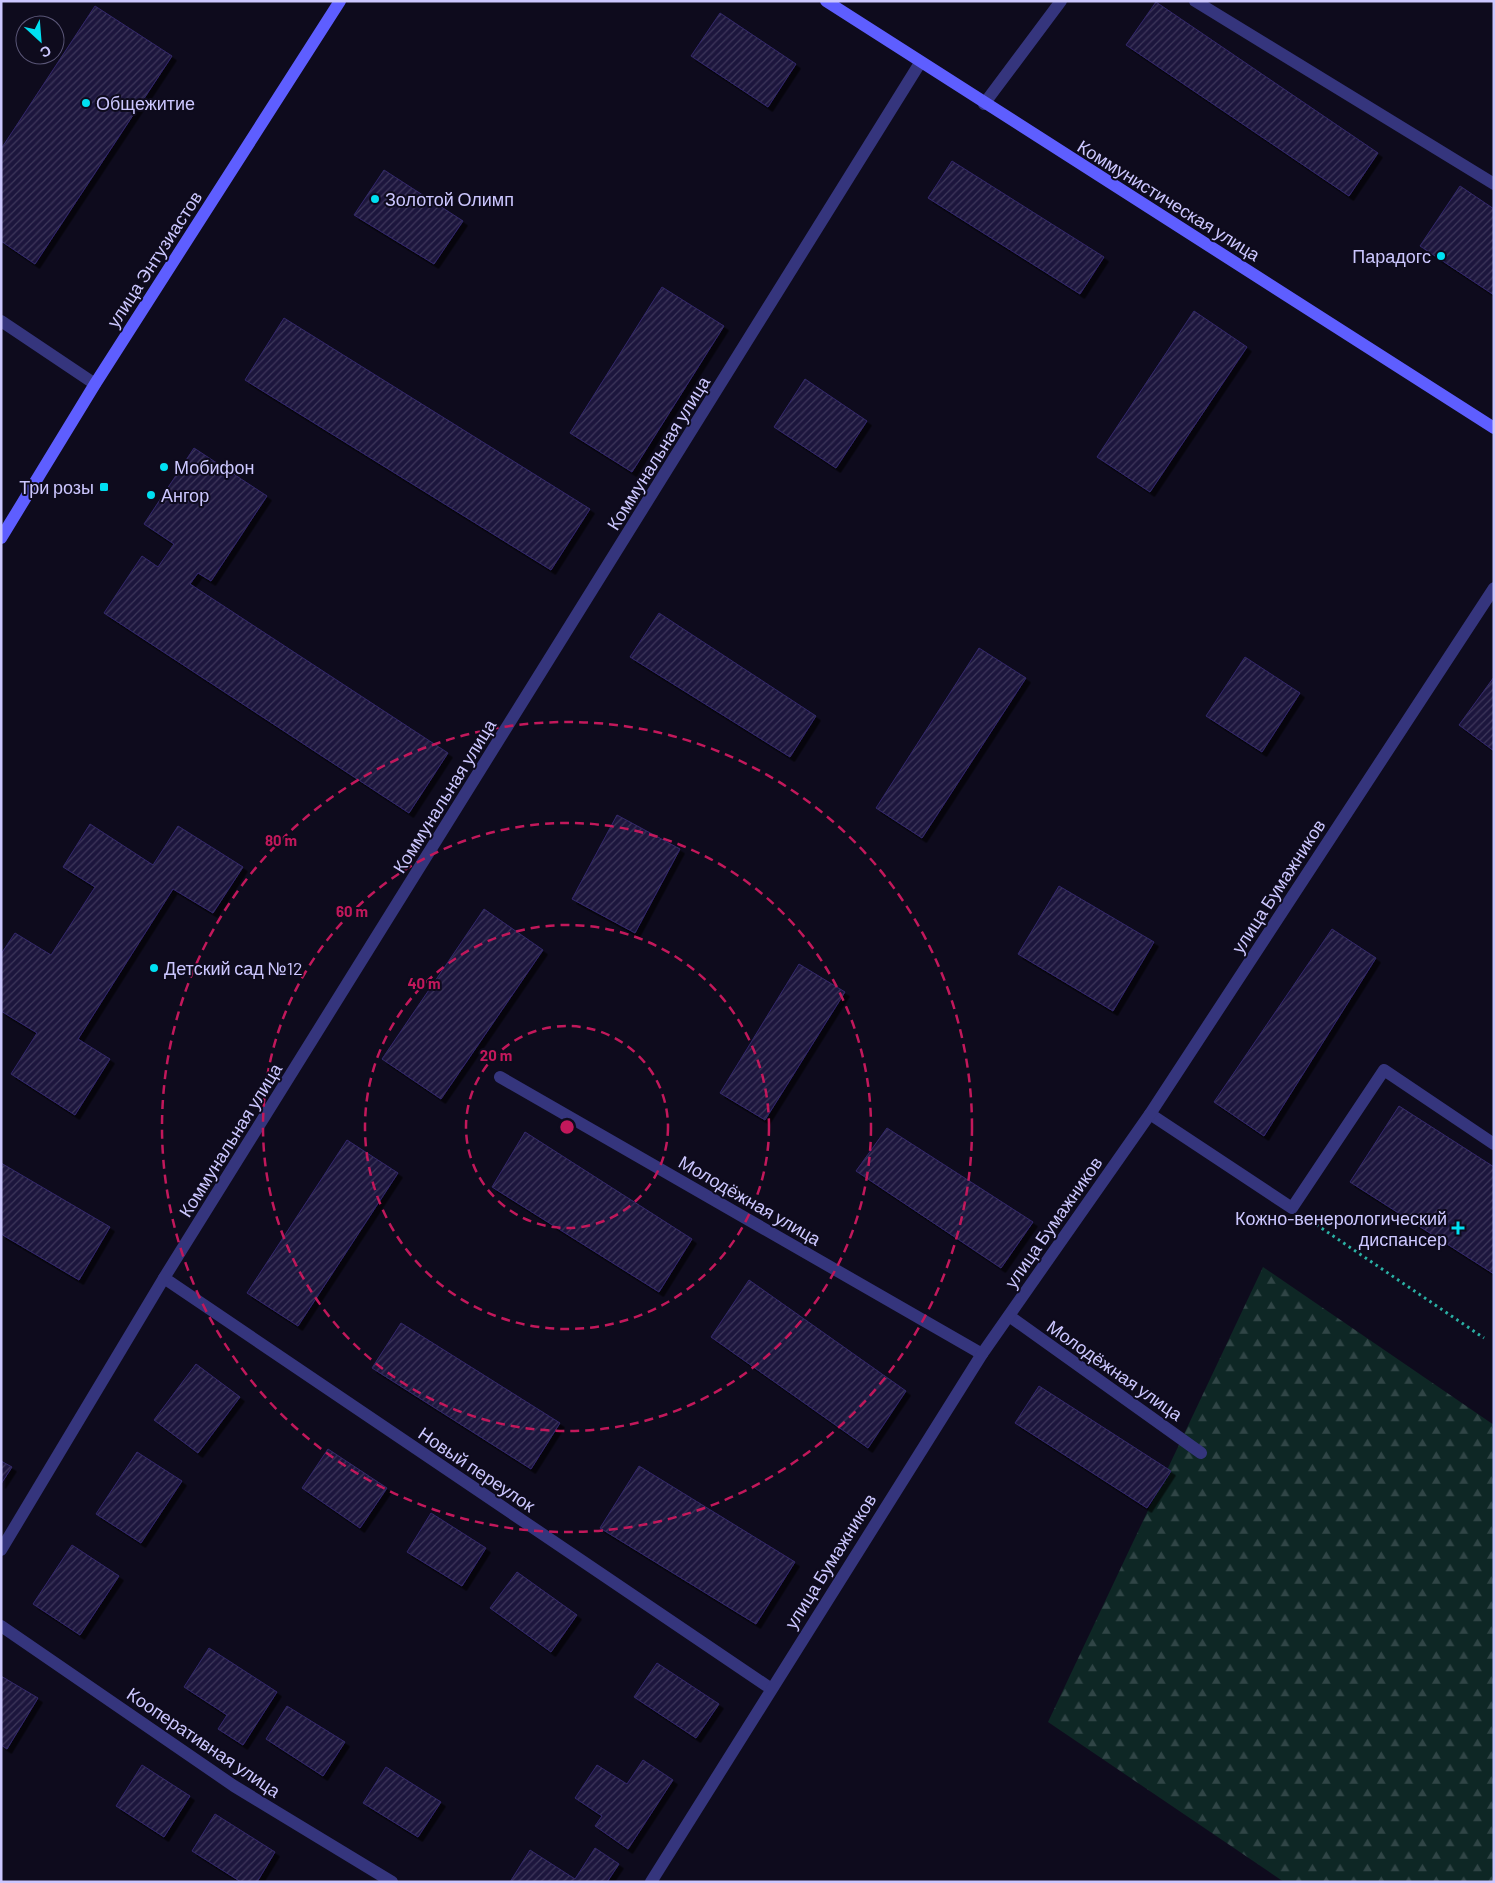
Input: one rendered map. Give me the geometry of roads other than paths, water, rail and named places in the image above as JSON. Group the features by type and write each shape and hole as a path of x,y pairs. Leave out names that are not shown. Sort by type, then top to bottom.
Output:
{"street":[{"name":"улица Энтузиастов","path":"1,538 95,384 340,1"},
{"name":"Коммунистическая улица","path":"826,1 984,104 1494,428"},
{"path":"984,104 1061,1"},
{"path":"1195,1 1494,184"},
{"name":"Коммунальная улица","path":"1,1550 164,1278 920,63"},
{"path":"1,321 95,384"},
{"name":"улица Бумажников","path":"651,1882 770,1688 982,1354 1150,1114 1494,588"},
{"path":"1150,1114 1292,1208 1384,1070 1494,1144"},
{"name":"Молодёжная улица","path":"500,1077 982,1354"},
{"name":"Новый переулок","path":"164,1278 770,1688"},
{"name":"Молодёжная улица","path":"1009,1316 1200,1453"},
{"name":"Кооперативная улица","path":"1,1626 234,1786 392,1882"}],"place":[{"name":"Общежитие","path":"86,103"},
{"name":"Золотой Олимп","path":"375,199"},
{"name":"Парадогс","path":"1441,256"},
{"name":"Мобифон","path":"164,467"},
{"name":"Три розы","path":"104,487"},
{"name":"Ангор","path":"151,495"},
{"name":"Детский сад №12","path":"154,968"},
{"name":"Кожно-венерологический диспансер","path":"1458,1228"}]}
